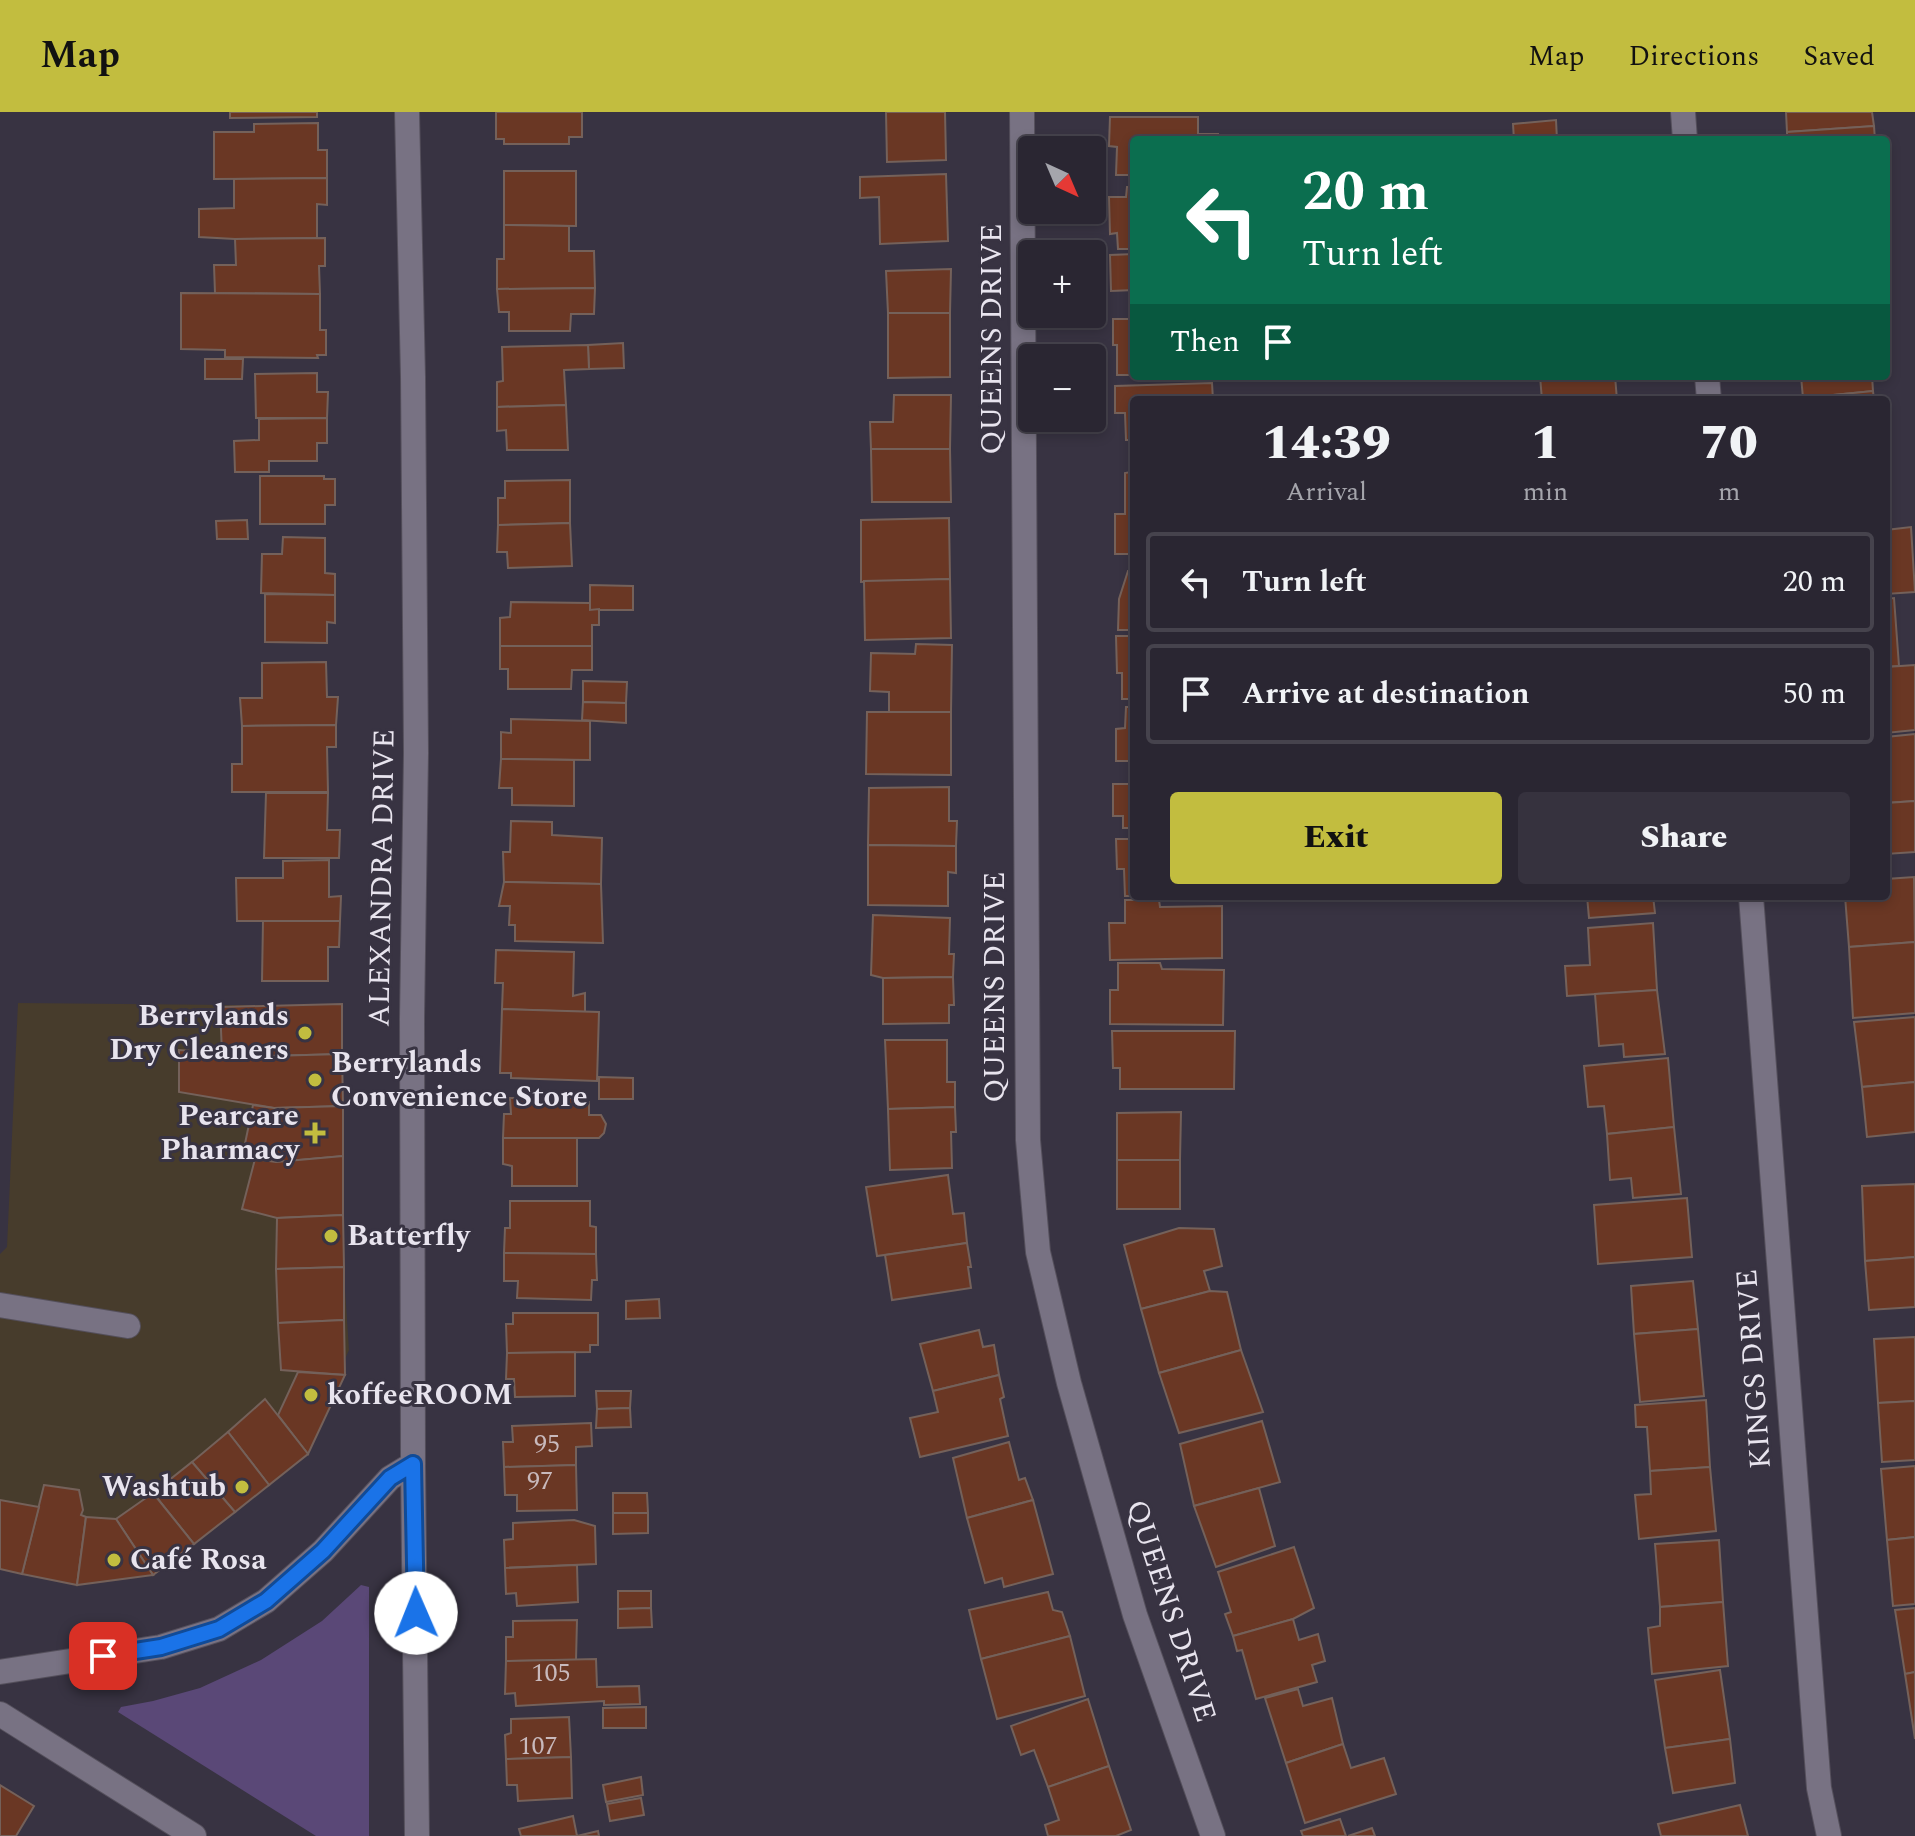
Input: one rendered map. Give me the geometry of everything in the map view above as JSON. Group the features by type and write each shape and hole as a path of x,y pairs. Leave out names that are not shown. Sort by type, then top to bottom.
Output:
{"street":[{"name":"ALEXANDRA DRIVE","path":"407,112 413,362 416,753 412,1019 417,1836"},
{"name":"QUEENS DRIVE","path":"1022,112 1028,1140 1038,1252 1069,1383 1135,1615 1213,1836"},
{"path":"1683,112 1685,136"},
{"name":"KINGS DRIVE","path":"1751,900 1819,1788 1829,1836"},
{"path":"0,1305 128,1326"},
{"path":"0,1672 161,1647 219,1629 266,1601 323,1551 390,1478 413,1464"},
{"path":"0,1714 194,1836"}],"shaded area":[{"path":"18,1003 326,1006 349,1350 309,1439 165,1559 0,1557 0,1254 7,1247"},
{"path":"361,1585 369,1587 369,1836 316,1836 118,1712 121,1707 200,1688 261,1660 322,1621"}],"building":[{"path":"230,112 317,112 317,117 230,118"},
{"path":"496,112 582,112 582,137 569,137 569,144 504,144 504,139 496,139"},
{"path":"886,112 945,112 946,160 887,162"},
{"path":"1786,112 1872,112 1874,126 1787,132"},
{"path":"1110,117 1198,117 1198,134 1218,134 1130,136 1130,175 1116,175 1117,147 1109,146"},
{"path":"1556,120 1557,136 1514,136 1513,124"},
{"path":"318,123 318,150 327,150 327,178 214,179 214,132 254,132 254,124"},
{"path":"1874,126 1875,136 1787,136 1787,132"},
{"path":"504,171 576,171 576,226 504,225"},
{"path":"946,174 948,241 880,244 879,197 860,198 860,177"},
{"path":"327,178 327,205 317,204 317,238 199,237 199,209 234,208 234,179"},
{"path":"1127,187 1130,187 1130,249 1118,249 1117,233 1110,234 1109,197 1126,197"},
{"path":"504,225 569,226 569,251 594,251 595,288 497,289 497,259 504,259"},
{"path":"325,238 325,266 319,266 320,294 215,293 214,265 236,265 235,239"},
{"path":"1130,254 1130,290 1111,291 1110,255"},
{"path":"951,269 950,313 888,313 886,271"},
{"path":"595,288 594,314 571,314 570,331 509,331 509,312 499,312 497,289"},
{"path":"181,293 320,294 320,330 326,330 326,355 317,355 318,358 225,357 225,350 181,349"},
{"path":"888,313 950,313 950,377 888,378"},
{"path":"1113,319 1130,319 1130,375 1117,375 1117,345 1113,345"},
{"path":"623,343 624,368 589,369 588,345"},
{"path":"588,345 589,369 564,370 566,405 497,407 497,382 503,381 502,347"},
{"path":"205,359 243,359 242,379 205,379"},
{"path":"317,373 317,392 328,392 327,418 256,418 255,374"},
{"path":"1540,380 1615,380 1617,396 1542,396"},
{"path":"1801,380 1872,380 1873,391 1803,396"},
{"path":"1212,383 1213,396 1130,396 1130,440 1126,440 1125,413 1115,413 1115,386"},
{"path":"1873,391 1874,396 1823,396"},
{"path":"894,395 951,395 950,449 871,449 870,422 893,422"},
{"path":"566,405 568,450 507,450 506,430 497,431 497,407"},
{"path":"327,418 327,443 317,443 317,461 269,461 269,472 235,472 234,441 259,440 259,419"},
{"path":"871,449 950,449 951,502 872,502"},
{"path":"1130,472 1130,554 1115,554 1115,514 1125,514 1125,473"},
{"path":"260,476 324,476 324,479 335,479 335,505 325,505 325,524 260,524"},
{"path":"570,480 570,523 498,525 498,498 505,498 505,481"},
{"path":"949,518 950,579 861,582 861,520"},
{"path":"247,520 248,539 217,539 216,521"},
{"path":"570,523 572,566 508,568 507,552 497,552 498,525"},
{"path":"1911,527 1915,592 1890,594 1890,530"},
{"path":"283,537 325,538 325,573 335,574 335,595 261,593 262,554 282,554"},
{"path":"1130,571 1130,630 1118,630 1119,599"},
{"path":"950,579 951,638 865,640 864,581"},
{"path":"590,585 633,586 633,610 590,610"},
{"path":"265,594 335,595 335,623 327,622 327,643 265,642"},
{"path":"1890,598 1894,598 1899,666 1890,667"},
{"path":"511,602 590,603 590,610 599,609 599,625 592,625 592,646 500,646 500,618 510,617"},
{"path":"1116,636 1130,636 1130,699 1122,699 1122,673 1117,673"},
{"path":"916,644 952,645 951,712 889,712 889,692 870,691 871,653 915,654"},
{"path":"500,646 592,646 592,670 572,670 571,689 508,689 508,669 500,669"},
{"path":"326,662 327,697 338,697 336,725 242,726 240,698 262,698 262,663"},
{"path":"1915,665 1915,730 1890,733 1890,667"},
{"path":"583,681 627,682 626,703 583,702"},
{"path":"583,702 626,703 626,723 582,720"},
{"path":"1126,707 1130,707 1130,761 1116,761 1116,729 1125,728"},
{"path":"867,712 951,712 951,775 866,774"},
{"path":"511,719 590,721 590,760 501,759 501,732 511,733"},
{"path":"336,725 336,747 327,747 328,792 232,792 232,764 242,764 242,726"},
{"path":"1915,734 1915,801 1890,803 1890,737"},
{"path":"501,759 574,760 574,806 512,805 512,788 499,788"},
{"path":"1113,784 1130,784 1130,828 1123,828 1123,816 1113,816"},
{"path":"949,787 949,821 957,821 956,846 868,845 869,788"},
{"path":"266,793 328,793 327,830 340,830 339,858 264,858"},
{"path":"1915,801 1915,852 1890,854 1890,803"},
{"path":"511,821 552,822 552,835 602,838 601,884 504,882 503,852 510,852"},
{"path":"1116,839 1130,839 1130,896 1125,896 1124,869 1117,869"},
{"path":"868,845 956,846 956,873 948,872 948,906 868,905"},
{"path":"329,860 329,897 341,896 340,921 237,921 236,878 283,878 283,861"},
{"path":"1914,877 1915,942 1849,947 1845,900 1890,900 1890,879"},
{"path":"504,882 601,884 603,943 515,941 515,925 509,925 510,906 499,906"},
{"path":"1125,900 1159,900 1160,907 1222,906 1222,958 1110,960 1109,923 1125,923"},
{"path":"1587,900 1653,900 1655,913 1589,918"},
{"path":"873,915 950,918 949,954 954,954 953,977 883,978 871,975"},
{"path":"263,921 340,921 339,947 328,947 328,981 262,981"},
{"path":"1653,923 1657,990 1567,996 1565,966 1590,965 1588,928"},
{"path":"1915,942 1915,1013 1853,1018 1849,947"},
{"path":"496,950 574,952 573,996 585,993 585,1012 502,1009 503,983 495,983"},
{"path":"1118,963 1160,963 1162,969 1224,970 1223,1025 1110,1024 1110,990 1118,990"},
{"path":"953,977 954,1005 949,1005 949,1023 883,1024 883,978"},
{"path":"1657,990 1665,1054 1624,1057 1623,1044 1599,1046 1595,994"},
{"path":"342,1004 342,1054 269,1056 222,1053 220,1007"},
{"path":"502,1009 599,1012 597,1081 511,1078 511,1073 500,1073"},
{"path":"1915,1017 1915,1082 1862,1087 1854,1022"},
{"path":"1112,1031 1235,1031 1234,1089 1120,1089 1120,1068 1113,1068"},
{"path":"885,1040 947,1040 947,1082 955,1082 955,1107 888,1109"},
{"path":"179,1050 269,1056 342,1054 343,1106 274,1108 179,1092"},
{"path":"1668,1058 1674,1127 1607,1134 1604,1106 1588,1107 1584,1066"},
{"path":"599,1077 633,1078 633,1099 599,1099"},
{"path":"1915,1082 1915,1132 1867,1137 1862,1087"},
{"path":"510,1098 574,1098 574,1102 589,1102 589,1115 601,1115 606,1124 604,1133 599,1138 503,1138 504,1114 511,1114"},
{"path":"253,1105 274,1108 343,1106 343,1156 276,1162 242,1158"},
{"path":"955,1107 956,1132 951,1132 952,1168 890,1170 888,1109"},
{"path":"1181,1112 1180,1160 1117,1160 1117,1113"},
{"path":"1674,1127 1681,1194 1633,1198 1631,1178 1610,1180 1607,1134"},
{"path":"503,1138 577,1138 577,1186 512,1186 512,1166 503,1164"},
{"path":"343,1156 343,1215 277,1218 242,1209 255,1159 276,1162"},
{"path":"1117,1160 1180,1160 1180,1209 1117,1209"},
{"path":"948,1175 953,1214 964,1213 967,1243 877,1256 866,1187"},
{"path":"1915,1184 1915,1257 1865,1261 1862,1186"},
{"path":"1687,1198 1692,1257 1598,1264 1594,1205"},
{"path":"510,1201 590,1201 590,1226 596,1227 596,1254 504,1253 505,1228 510,1228"},
{"path":"343,1215 344,1267 276,1269 277,1218"},
{"path":"1179,1228 1214,1229 1222,1266 1204,1271 1210,1291 1141,1309 1124,1245"},
{"path":"967,1243 971,1288 892,1300 885,1255"},
{"path":"504,1253 596,1254 597,1280 592,1280 591,1300 517,1298 518,1281 504,1281"},
{"path":"1915,1257 1915,1307 1869,1310 1865,1261"},
{"path":"344,1267 344,1320 278,1323 276,1269"},
{"path":"1693,1281 1698,1329 1634,1334 1631,1286"},
{"path":"1210,1291 1227,1292 1241,1350 1159,1373 1141,1309"},
{"path":"659,1299 660,1318 626,1319 626,1301"},
{"path":"513,1313 598,1313 598,1345 590,1345 590,1352 507,1353 506,1324 513,1324"},
{"path":"344,1320 345,1375 281,1370 278,1323"},
{"path":"1698,1329 1704,1396 1640,1402 1634,1334"},
{"path":"979,1330 983,1347 994,1345 999,1375 933,1391 920,1344"},
{"path":"1915,1337 1915,1401 1878,1403 1874,1339"},
{"path":"1241,1350 1263,1412 1179,1433 1159,1373"},
{"path":"575,1352 575,1396 515,1397 514,1379 506,1379 507,1353"},
{"name":"koffeeROOM","path":"298,1372 345,1375 308,1454 278,1415"},
{"path":"999,1375 1004,1397 1000,1399 1008,1436 920,1457 910,1418 938,1412 933,1391"},
{"path":"596,1391 631,1391 630,1408 597,1409"},
{"path":"265,1399 308,1454 269,1485 228,1432"},
{"path":"1706,1400 1710,1467 1650,1471 1647,1427 1636,1427 1635,1405"},
{"path":"1915,1401 1915,1460 1882,1462 1878,1403"},
{"path":"630,1408 631,1427 596,1428 597,1409"},
{"path":"1262,1421 1280,1482 1194,1506 1180,1444"},
{"path":"591,1423 592,1446 576,1447 576,1465 504,1467 503,1442 513,1442 512,1426"},
{"path":"228,1432 269,1485 235,1512 192,1462"},
{"path":"1009,1442 1019,1480 1025,1478 1033,1500 967,1518 953,1458"},
{"path":"192,1462 235,1512 194,1544 153,1493"},
{"path":"576,1465 577,1510 517,1511 517,1495 505,1495 504,1467"},
{"path":"1915,1466 1915,1537 1887,1540 1881,1469"},
{"path":"1710,1467 1716,1531 1639,1539 1635,1495 1651,1494 1650,1471"},
{"path":"44,1485 79,1490 81,1515 86,1517 77,1585 22,1574"},
{"path":"1259,1488 1275,1546 1216,1567 1194,1506"},
{"path":"153,1493 194,1544 153,1575 116,1519"},
{"path":"613,1493 647,1493 648,1513 613,1513"},
{"path":"0,1500 39,1507 22,1574 0,1569"},
{"path":"1033,1500 1053,1574 1004,1587 1002,1578 985,1583 967,1518"},
{"path":"613,1513 648,1513 648,1533 613,1534"},
{"path":"86,1517 116,1519 153,1575 77,1585"},
{"path":"574,1520 595,1526 596,1564 505,1568 504,1540 513,1539 513,1523"},
{"path":"1915,1537 1915,1604 1893,1606 1887,1540"},
{"path":"1719,1540 1723,1602 1660,1607 1655,1544"},
{"path":"1294,1547 1314,1608 1293,1619 1233,1636 1225,1614 1231,1612 1218,1572"},
{"path":"577,1565 578,1602 517,1606 516,1593 506,1594 505,1568"},
{"path":"618,1591 651,1591 651,1608 618,1609"},
{"path":"1048,1592 1053,1610 1062,1612 1070,1636 981,1659 969,1610"},
{"path":"1723,1602 1728,1666 1652,1674 1648,1628 1660,1626 1660,1607"},
{"path":"651,1608 652,1627 618,1628 618,1609"},
{"path":"1915,1608 1915,1672 1905,1674 1895,1610"},
{"path":"1293,1619 1299,1640 1318,1634 1325,1661 1312,1665 1317,1682 1256,1699 1242,1650 1237,1651 1233,1636"},
{"path":"577,1620 576,1660 506,1661 506,1637 513,1637 513,1621"},
{"path":"1070,1636 1085,1696 997,1719 981,1659"},
{"path":"596,1659 597,1687 639,1686 640,1704 604,1705 604,1701 516,1706 515,1693 505,1694 506,1661"},
{"path":"1720,1670 1730,1739 1665,1748 1655,1680"},
{"path":"1915,1672 1915,1739 1905,1674"},
{"path":"1298,1689 1303,1706 1332,1698 1343,1744 1286,1763 1265,1698"},
{"path":"1088,1699 1109,1766 1048,1787 1034,1750 1021,1755 1011,1726"},
{"path":"646,1707 646,1728 603,1728 603,1708"},
{"path":"569,1717 571,1757 506,1759 505,1735 511,1733 511,1719"},
{"path":"1730,1739 1735,1783 1673,1793 1665,1748"},
{"path":"1343,1744 1351,1768 1384,1758 1396,1794 1305,1823 1286,1763"},
{"path":"571,1757 572,1798 518,1801 517,1785 507,1785 506,1759"},
{"path":"1109,1766 1131,1830 1116,1836 1048,1836 1045,1825 1059,1820 1048,1787"},
{"path":"641,1777 643,1795 606,1802 603,1785"},
{"path":"0,1785 34,1806 16,1836 0,1836"},
{"path":"641,1798 644,1815 610,1821 607,1804"},
{"path":"1740,1805 1748,1836 1661,1836 1658,1824"},
{"path":"573,1816 577,1836 521,1836 519,1829"},
{"path":"1340,1819 1346,1836 1303,1836 1301,1831"},
{"path":"1372,1828 1375,1836 1348,1836"},
{"path":"598,1831 599,1836 577,1836"}],"place":[{"name":"Berrylands Dry Cleaners","path":"305,1033"},
{"name":"Berrylands Convenience Store","path":"315,1080"},
{"name":"Pearcare Pharmacy","path":"315,1133"},
{"name":"Batterfly","path":"331,1236"},
{"name":"koffeeROOM","path":"311,1395"},
{"name":"Washtub","path":"242,1487"},
{"name":"Café Rosa","path":"114,1560"}],"route":[{"path":"103,1656 161,1647 219,1629 266,1601 323,1551 390,1478 413,1464 416,1613"}]}
